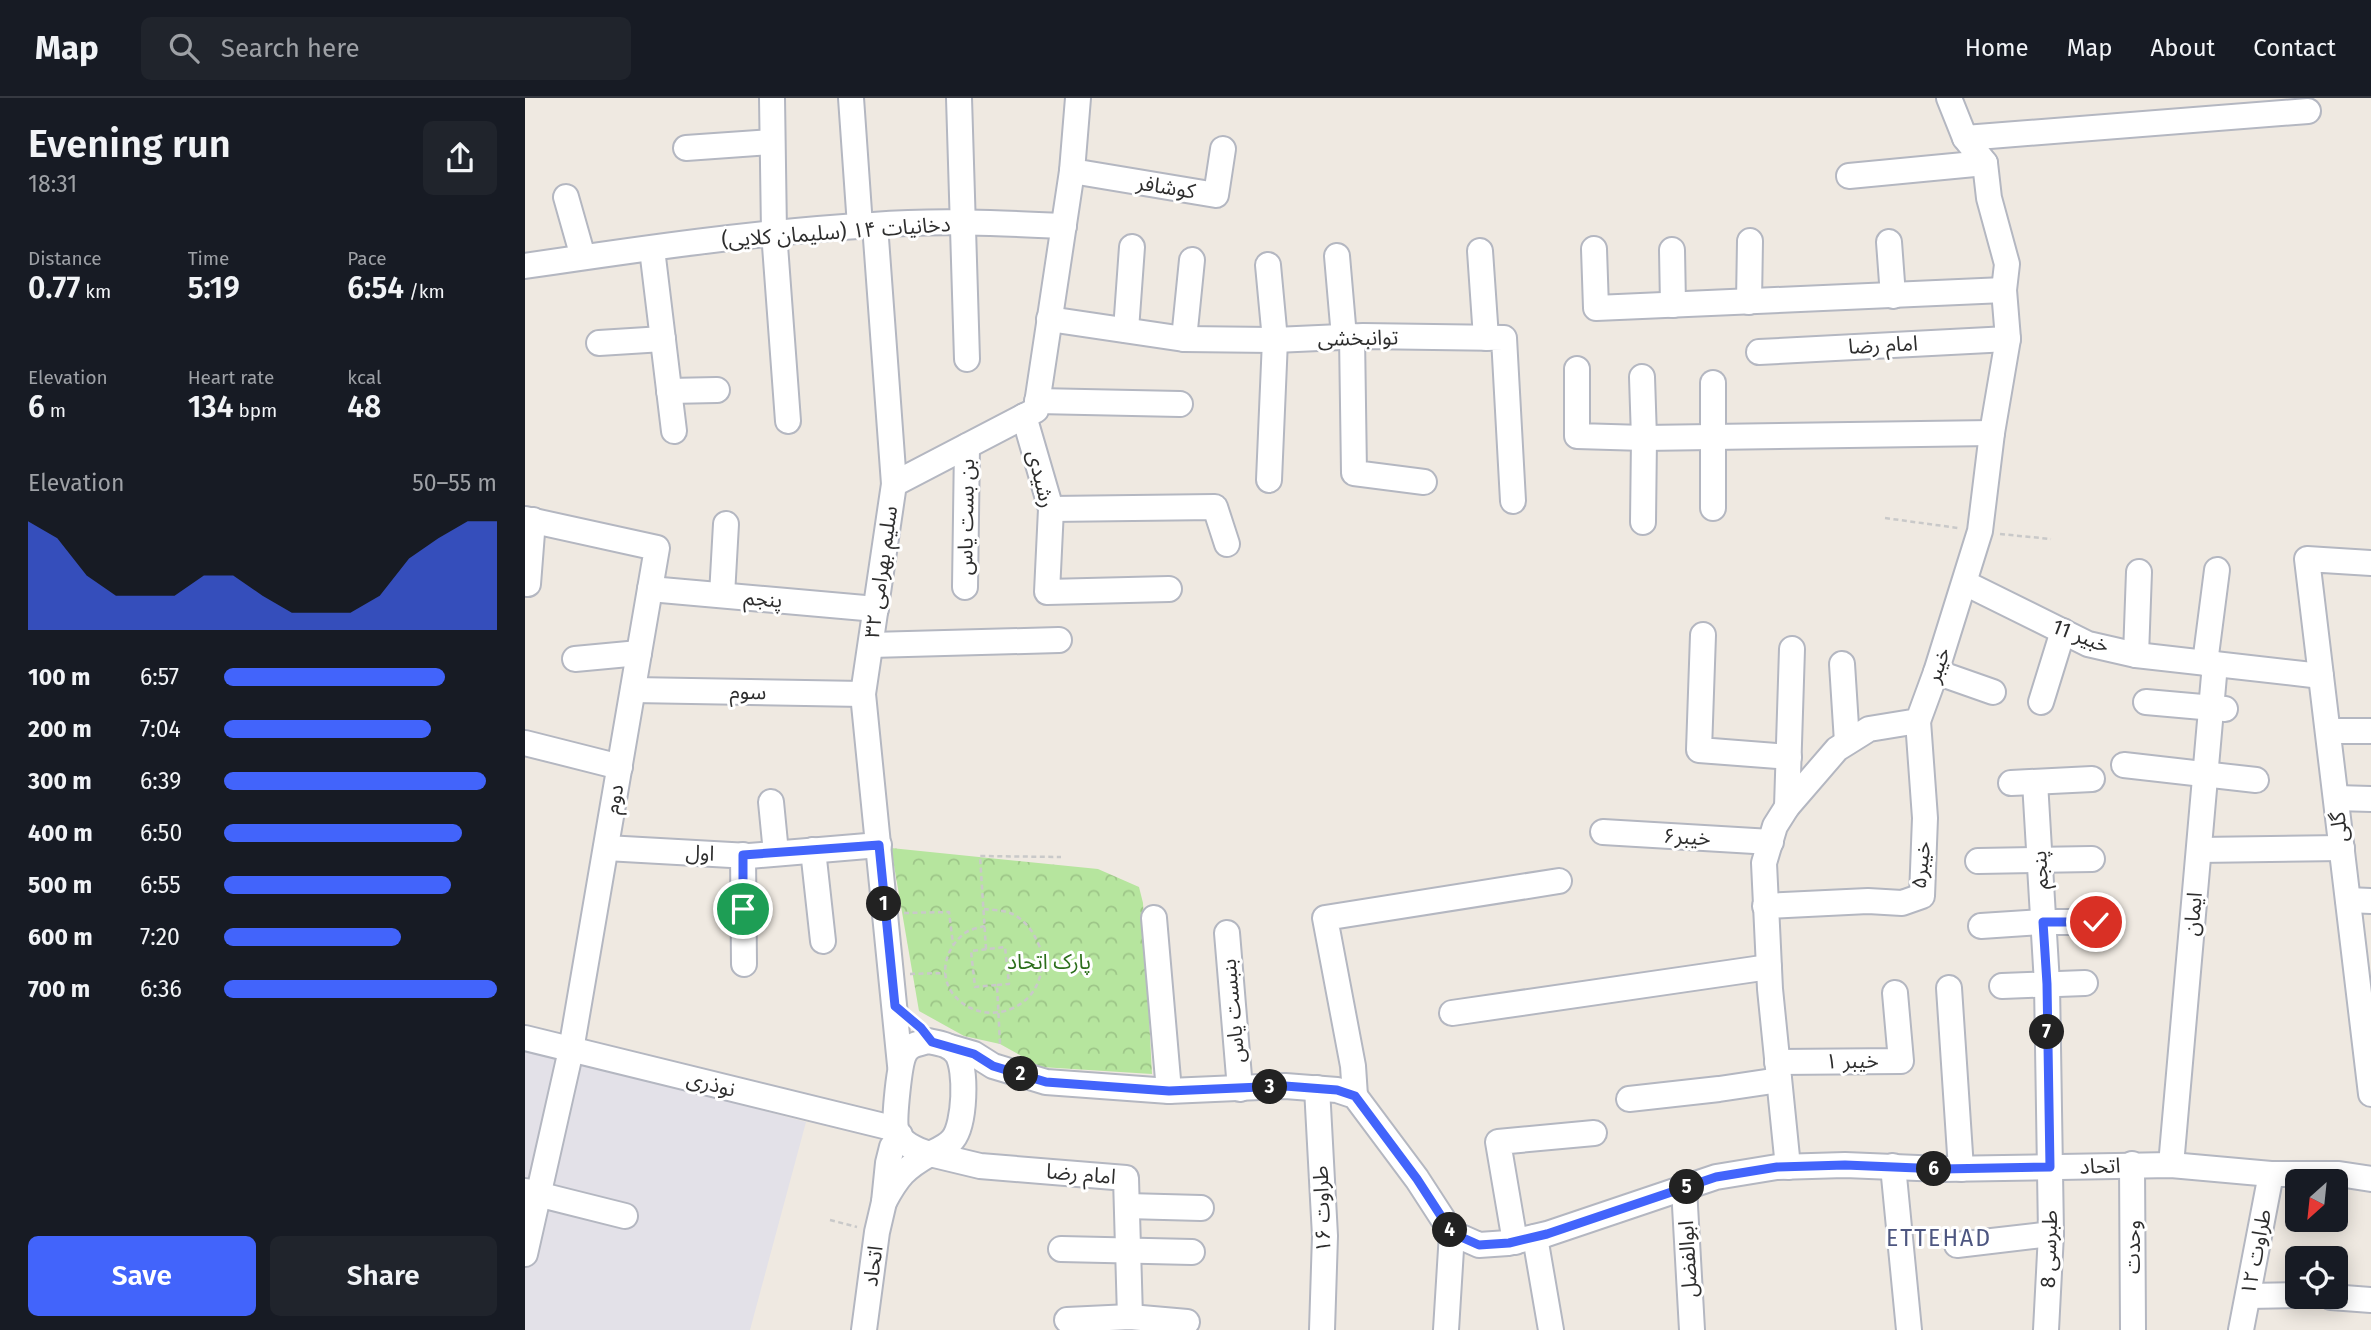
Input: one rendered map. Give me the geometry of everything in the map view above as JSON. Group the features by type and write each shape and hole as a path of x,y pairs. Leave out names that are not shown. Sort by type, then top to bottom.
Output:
{"street":[{"path":"772,98 774,232 788,421"},
{"path":"851,98 894,484"},
{"path":"959,98 967,359"},
{"path":"1078,98 1064,226 1031,409 1180,404"},
{"path":"1949,98 1965,138 1985,163"},
{"path":"1965,138 2308,111"},
{"path":"686,148 772,142"},
{"name":"کوشافر","path":"1072,171 1216,195 1223,149"},
{"path":"1849,176 1985,163"},
{"name":"خیبر","path":"1918,721 1937,672 1980,531 1992,433 2008,339 2004,290 2007,264 1989,198 1985,163"},
{"path":"566,197 583,257"},
{"name":"دخانیات ۱۴ (سلیمان کلایی)","path":"525,266 774,232 867,225 964,222 1064,226"},
{"path":"1749,302 1750,241"},
{"path":"1889,242 1893,296"},
{"path":"1126,330 1132,247"},
{"path":"652,249 674,431"},
{"path":"1594,249 1596,308 2004,290"},
{"path":"1672,250 1673,305"},
{"path":"1480,251 1486,338 1504,338 1513,501"},
{"path":"1338,256 1348,337 1354,473 1424,482"},
{"path":"1184,339 1192,260"},
{"path":"1268,265 1275,340 1269,480"},
{"name":"توانبخشی","path":"1049,319 1184,339 1486,338"},
{"path":"599,343 663,339"},
{"name":"امام رضا","path":"1759,352 2008,339"},
{"path":"1577,369 1577,436 1644,438 1992,433"},
{"path":"1642,377 1643,522"},
{"path":"1713,383 1713,508"},
{"path":"669,391 717,390"},
{"name":"سلیم بهرامی ۳۲","path":"900,1065 863,694 894,484 1031,409"},
{"name":"رشیدی","path":"1031,409 1051,509 1047,592 1169,589"},
{"name":"بن بست یاس","path":"965,587 967,446"},
{"path":"1051,509 1215,507 1227,544"},
{"path":"529,520 529,584"},
{"name":"دوم","path":"525,1254 532,1192 571,1050 657,548 529,520"},
{"path":"722,595 726,524"},
{"name":"گلی","path":"2371,563 2307,559 2342,848 2360,901 2371,1093"},
{"name":"ایمان","path":"2171,1165 2206,773 2218,708 2210,663 2217,570"},
{"path":"2136,655 2139,572"},
{"name":"خبیر 11","path":"1965,583 2088,644 2136,655 2321,676"},
{"name":"پنجم","path":"650,589 876,609"},
{"path":"2041,702 2063,631"},
{"path":"1703,635 1699,750 1789,757"},
{"path":"871,645 1059,640"},
{"path":"1787,807 1792,649"},
{"path":"575,659 639,653"},
{"path":"1842,664 1847,743"},
{"path":"1937,672 1993,692"},
{"name":"سوم","path":"633,690 863,694"},
{"path":"2146,702 2218,708"},
{"path":"1788,1167 1769,967 1764,863 1775,826 1787,807 1837,749 1869,729 1918,721"},
{"name":"خیبر۵","path":"1765,906 1868,901 1902,903 1922,896 1925,818 1918,721"},
{"path":"2327,731 2371,731"},
{"path":"525,743 619,767"},
{"path":"2125,765 2256,780"},
{"name":"پنجم","path":"2050,1167 2047,984 2039,859 2023,782 2092,779"},
{"path":"2336,798 2371,800"},
{"path":"771,802 776,853"},
{"name":"خیبر۶","path":"1603,832 1771,842"},
{"name":"اول","path":"606,848 743,855 879,845"},
{"path":"2199,850 2342,848"},
{"path":"813,850 823,942"},
{"path":"743,855 744,964"},
{"path":"1978,861 2092,859"},
{"path":"1446,1330 1452,1233 1417,1179 1355,1096 1353,1066 1325,918 1559,881"},
{"path":"1154,918 1169,1091"},
{"path":"1981,926 2096,922"},
{"name":"بنبست یاس","path":"1227,933 1240,1089"},
{"path":"1452,1013 1769,967"},
{"path":"2002,986 2085,982"},
{"path":"1949,988 1961,1169"},
{"name":"خیبر ۱","path":"1778,1071 1901,1060 1895,993"},
{"path":"895,1006 941,1044 957,1054 963,1070 957,1132 954,1139 930,1154 915,1149 898,1132 900,1065 911,1045 941,1044 974,1054 997,1068 1046,1082 1169,1091 1285,1086 1337,1090 1355,1096"},
{"name":"نوذری","path":"525,1038 898,1132"},
{"path":"963,1070 997,1068"},
{"path":"1629,1099 1719,1089 1778,1071"},
{"name":"طراوت ۱۶","path":"1317,1088 1325,1236 1322,1330"},
{"name":"اتحاد","path":"864,1330 888,1163 898,1132"},
{"path":"957,1132 967,1155 980,1166"},
{"path":"1551,1330 1499,1142 1594,1133"},
{"name":"امام رضا","path":"930,1154 980,1166 1126,1178 1130,1317"},
{"name":"اتحاد","path":"884,1202 902,1172 930,1154"},
{"name":"اتحاد","path":"1452,1233 1479,1245 1525,1239 1716,1177 1788,1167 1893,1166 1961,1169 2132,1164 2270,1174 2339,1174 2371,1179"},
{"name":"وحدت","path":"2132,1164 2133,1330"},
{"path":"1893,1166 1909,1330"},
{"name":"طبرسی 8","path":"2046,1330 2051,1234 2050,1167"},
{"name":"طراوت ۱۲","path":"2241,1330 2270,1174"},
{"name":"ابوالفضل","path":"1684,1188 1692,1330"},
{"path":"532,1192 625,1216"},
{"path":"1127,1206 1202,1208"},
{"path":"1957,1245 2051,1234"},
{"path":"1061,1249 1192,1252"},
{"path":"2248,1296 2285,1295"},
{"path":"2348,1298 2371,1300"},
{"path":"1067,1320 1130,1317 1187,1322"}],"path":[{"path":"986,950 980,856 1061,857"},
{"path":"984,909 1010,913 1021,921 1032,930 1043,955 1039,982 1023,1003 998,1013 980,1013 963,1005 950,990 945,972 946,957 953,944 967,931 985,926"},
{"path":"885,913 949,912 953,944"},
{"path":"1005,947 1009,984 997,985 975,987 971,951 1005,947"},
{"path":"892,975 945,972"},
{"path":"997,985 997,1068"},
{"path":"830,1220 877,1232"}],"shaded area":[{"path":"525,1047 806,1122 750,1330 525,1330"}],"green space":[{"name":"پارک اتحاد","path":"891,848 1098,869 1139,887 1143,903 1152,1074 1041,1067 1000,1044 964,1036 919,1011"}],"district":[{"name":"ETTEHAD","path":"1939,1238"}],"route":[{"path":"743,909 743,855 879,845 895,1006 921,1028 932,1042 959,1048 993,1066 1046,1082 1169,1091 1285,1086 1337,1090 1355,1096 1417,1179 1452,1233 1479,1245 1509,1243 1547,1234 1716,1177 1777,1167 2050,1167 2047,984 2043,922 2096,922"}]}
